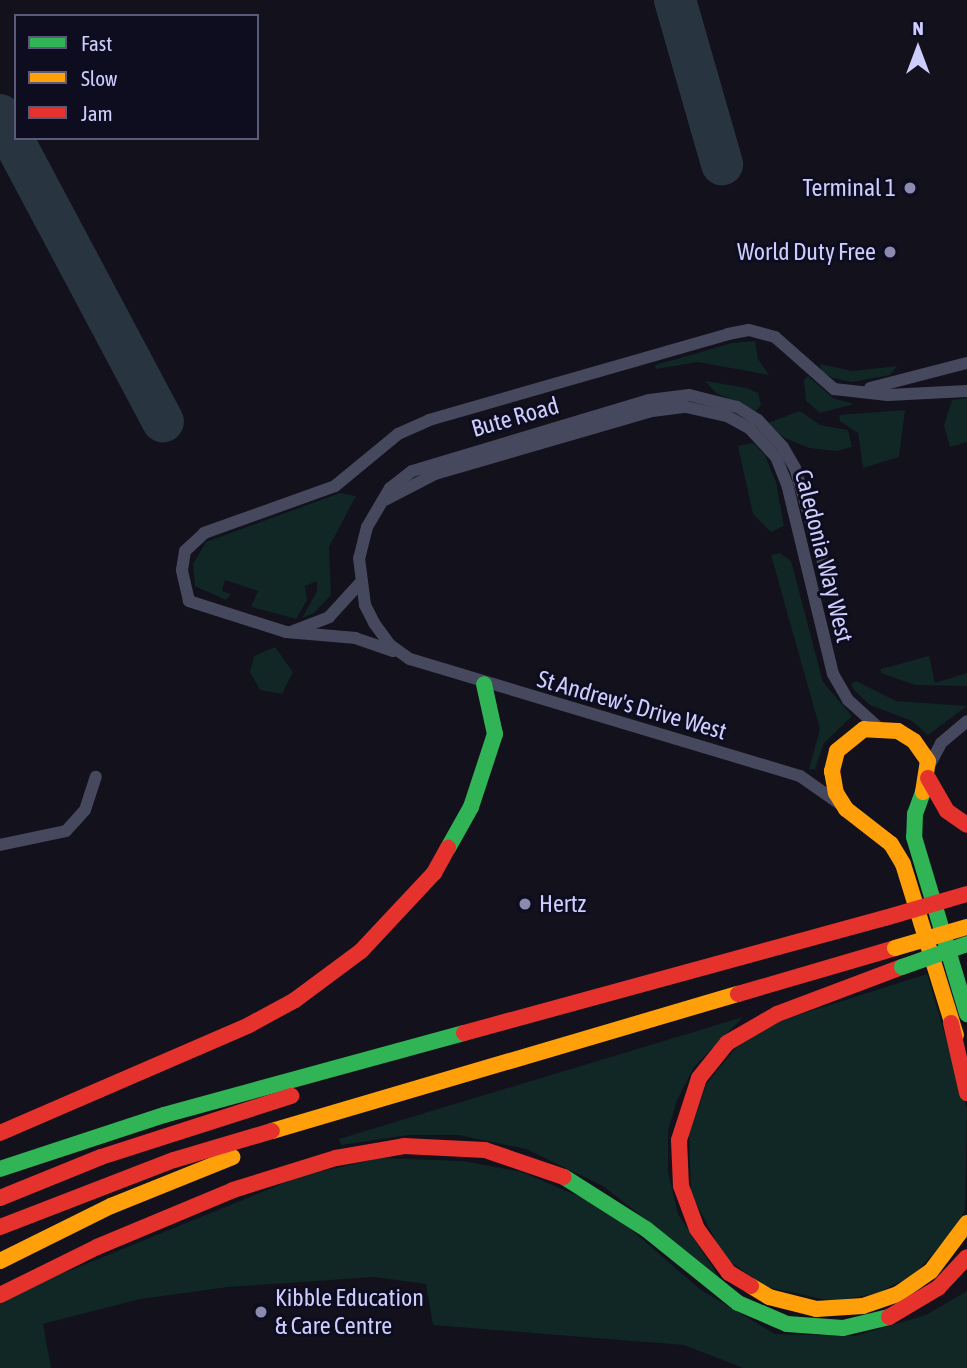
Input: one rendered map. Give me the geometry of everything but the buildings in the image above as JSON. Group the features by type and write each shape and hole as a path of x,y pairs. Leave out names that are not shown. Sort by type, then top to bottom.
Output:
{"main road":[{"path":"0,1133 249,1026 295,1000 361,951 434,873 471,807 495,734 484,684"},
{"path":"967,825 947,811 914,741 877,726 857,732 837,751 832,778 846,809 891,844 903,864 951,1023 967,1093"},
{"path":"928,772 915,814 914,837 967,1014"},
{"path":"0,1169 164,1115 615,994 967,894"},
{"path":"0,1227 162,1163 967,927"},
{"path":"967,944 759,1021 713,1058 683,1117 678,1165 686,1206 707,1246 729,1273 769,1297 816,1309 863,1306 898,1294 937,1265 967,1223"},
{"path":"0,1198 177,1132 615,994"},
{"path":"951,1023 967,1057"},
{"path":"0,1261 180,1176 430,1085"},
{"path":"0,1295 109,1242 233,1190 335,1158 404,1146 485,1150 575,1181 638,1222 738,1303 787,1324 843,1328 896,1315 938,1288 967,1257"}],"street":[{"name":"St Andrew's Drive West","path":"846,809 800,776 484,684 356,638 286,632 189,601 182,570 185,551 205,533 335,486 398,434 429,420 749,330 775,337 834,389 849,391"},
{"path":"849,391 881,387 967,363"},
{"path":"849,391 888,395 967,391"},
{"name":"Bute Road","path":"360,583 361,544 384,500 435,474 672,401"},
{"name":"Caledonia Way West","path":"672,401 724,402 758,420 774,436 795,468 832,592"},
{"name":"Caledonia Way West","path":"672,401 727,416 750,429 776,457 787,484 833,674 848,700 877,726"},
{"path":"286,632 329,617 360,583"},
{"name":"St Andrew's Drive West","path":"360,583 373,623 400,653"},
{"path":"928,772 941,743 967,721"},
{"path":"0,845 66,831 85,810 96,776"}],"green space":[{"path":"755,341 758,359 769,375 698,362 656,369 655,365 732,343"},
{"path":"820,364 852,371 897,366 890,375 852,382 833,378 822,372"},
{"path":"808,376 833,398 854,404 820,413 806,401 804,380"},
{"path":"705,381 747,388 758,393 761,405 756,411 716,393"},
{"path":"967,398 967,442 950,447 944,425 952,400"},
{"path":"905,410 899,457 863,468 858,433 840,421 839,415"},
{"path":"800,411 820,425 848,430 852,447 836,451 809,448 783,437 768,423"},
{"path":"753,443 765,455 776,482 784,526 771,532 753,514 738,446"},
{"path":"340,493 356,496 329,547 331,595 314,613 302,618 317,591 317,581 305,586 307,600 296,619 251,607 258,591 225,580 222,591 231,594 226,600 195,586 193,564 206,542"},
{"path":"780,553 791,561 823,682 852,716 824,743 815,769 809,769 820,729 771,555"},
{"path":"275,647 293,672 282,694 260,690 250,672 254,656"},
{"path":"929,656 935,683 967,673 967,686 915,685 881,673 881,669"},
{"path":"856,681 896,701 967,706 928,735 912,721 870,705 854,690 851,684"},
{"path":"927,974 967,1109 965,1210 954,1230 914,1275 875,1294 832,1301 766,1287 725,1258 691,1194 689,1131 707,1083 736,1048 776,1022"},
{"path":"743,1017 694,1067 677,1100 668,1131 668,1172 678,1214 719,1277 603,1186 526,1149 458,1135 409,1135 341,1145 339,1139"},
{"path":"380,1158 463,1161 522,1172 606,1208 701,1290 775,1334 855,1336 926,1315 967,1291 967,1368 743,1368 684,1345 433,1325 426,1284 374,1277 228,1287 140,1299 43,1324 51,1368 0,1368 0,1304 32,1286 301,1176"}],"taxiway":[{"path":"675,0 722,164"},
{"path":"0,115 163,421"}],"traffic: fast":[{"path":"448,848 471,807 495,734 484,684"},
{"path":"923,792 915,814 914,837 967,1014"},
{"path":"902,967 967,944"},
{"path":"0,1169 164,1115 464,1033"},
{"path":"564,1177 646,1229 738,1303 787,1324 843,1328 889,1317"}],"traffic: slow":[{"path":"923,792 928,761 914,741 898,731 864,729 837,751 832,771 836,793 846,809 891,844 903,864 956,1035"},
{"path":"895,948 967,927"},
{"path":"272,1131 738,994"},
{"path":"0,1261 111,1206 233,1157"},
{"path":"751,1286 769,1297 816,1309 863,1306 898,1294 931,1271 967,1223"}],"traffic: jam":[{"path":"928,778 947,811 967,825"},
{"path":"0,1133 249,1025 295,1000 361,951 434,873 448,848"},
{"path":"885,918 967,894"},
{"path":"464,1033 885,918"},
{"path":"738,994 895,948"},
{"path":"751,1286 729,1273 697,1229 681,1186 679,1140 699,1078 727,1043 777,1014 902,967"},
{"path":"951,1023 967,1093"},
{"path":"0,1198 101,1157 291,1096"},
{"path":"0,1227 174,1160 272,1131"},
{"path":"0,1295 97,1247 233,1190 336,1158 404,1146 485,1150 564,1177"},
{"path":"889,1317 938,1288 967,1257"}],"place":[{"name":"Terminal 1","path":"910,188"},
{"name":"World Duty Free","path":"890,252"},
{"name":"Hertz","path":"525,904"},
{"name":"Kibble Education & Care Centre","path":"261,1312"}]}
